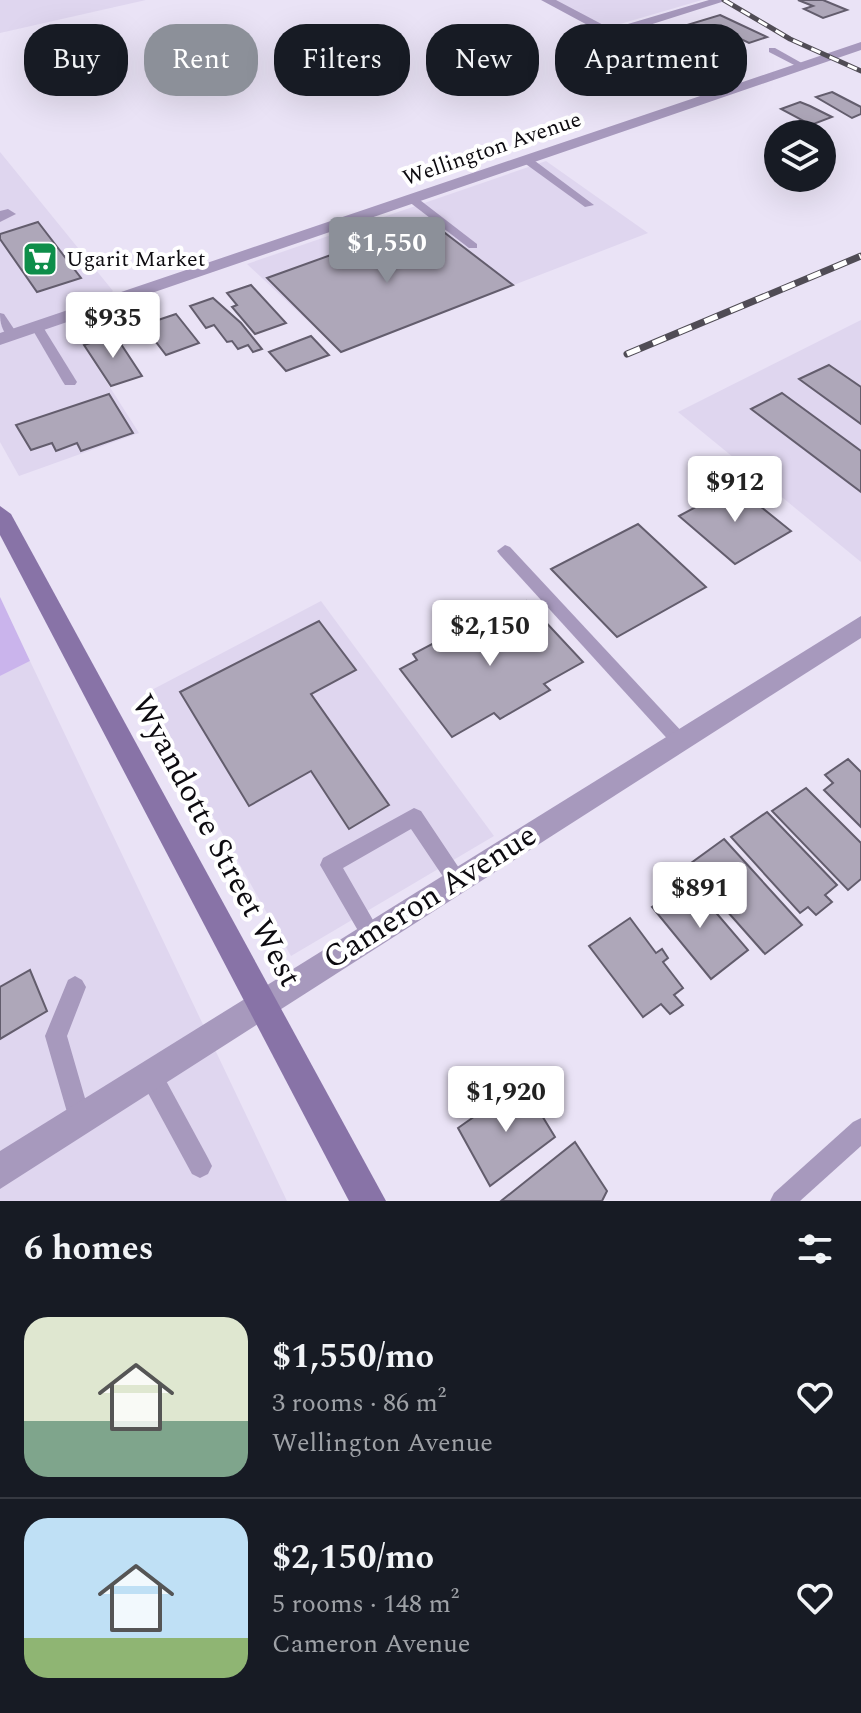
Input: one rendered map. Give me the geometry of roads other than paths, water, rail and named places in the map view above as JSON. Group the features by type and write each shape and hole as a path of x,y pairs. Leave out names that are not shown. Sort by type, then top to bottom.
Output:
{"main road":[{"name":"Wyandotte Street West","path":"0,514 368,1201"}],"street":[{"path":"547,0 593,24"},
{"path":"641,24 722,0"},
{"name":"Wellington Avenue","path":"747,85 861,46"},
{"name":"Wellington Avenue","path":"6,337 715,96"},
{"name":"Cameron Avenue","path":"0,1171 861,626"}],"lane":[{"path":"772,50 803,66"},
{"path":"527,160 589,205"},
{"path":"412,199 473,246"},
{"path":"0,317 6,337"},
{"path":"37,327 70,382"},
{"path":"505,551 679,740"},
{"path":"371,934 330,865 414,817 457,880"},
{"path":"75,987 56,1036 80,1119"},
{"path":"150,1074 200,1166"},
{"path":"782,1201 861,1130"}],"railway":[{"path":"724,0 790,39 861,71"},
{"path":"627,354 861,256"}],"place":[{"name":"Ugarit Market","path":"40,259"}]}
